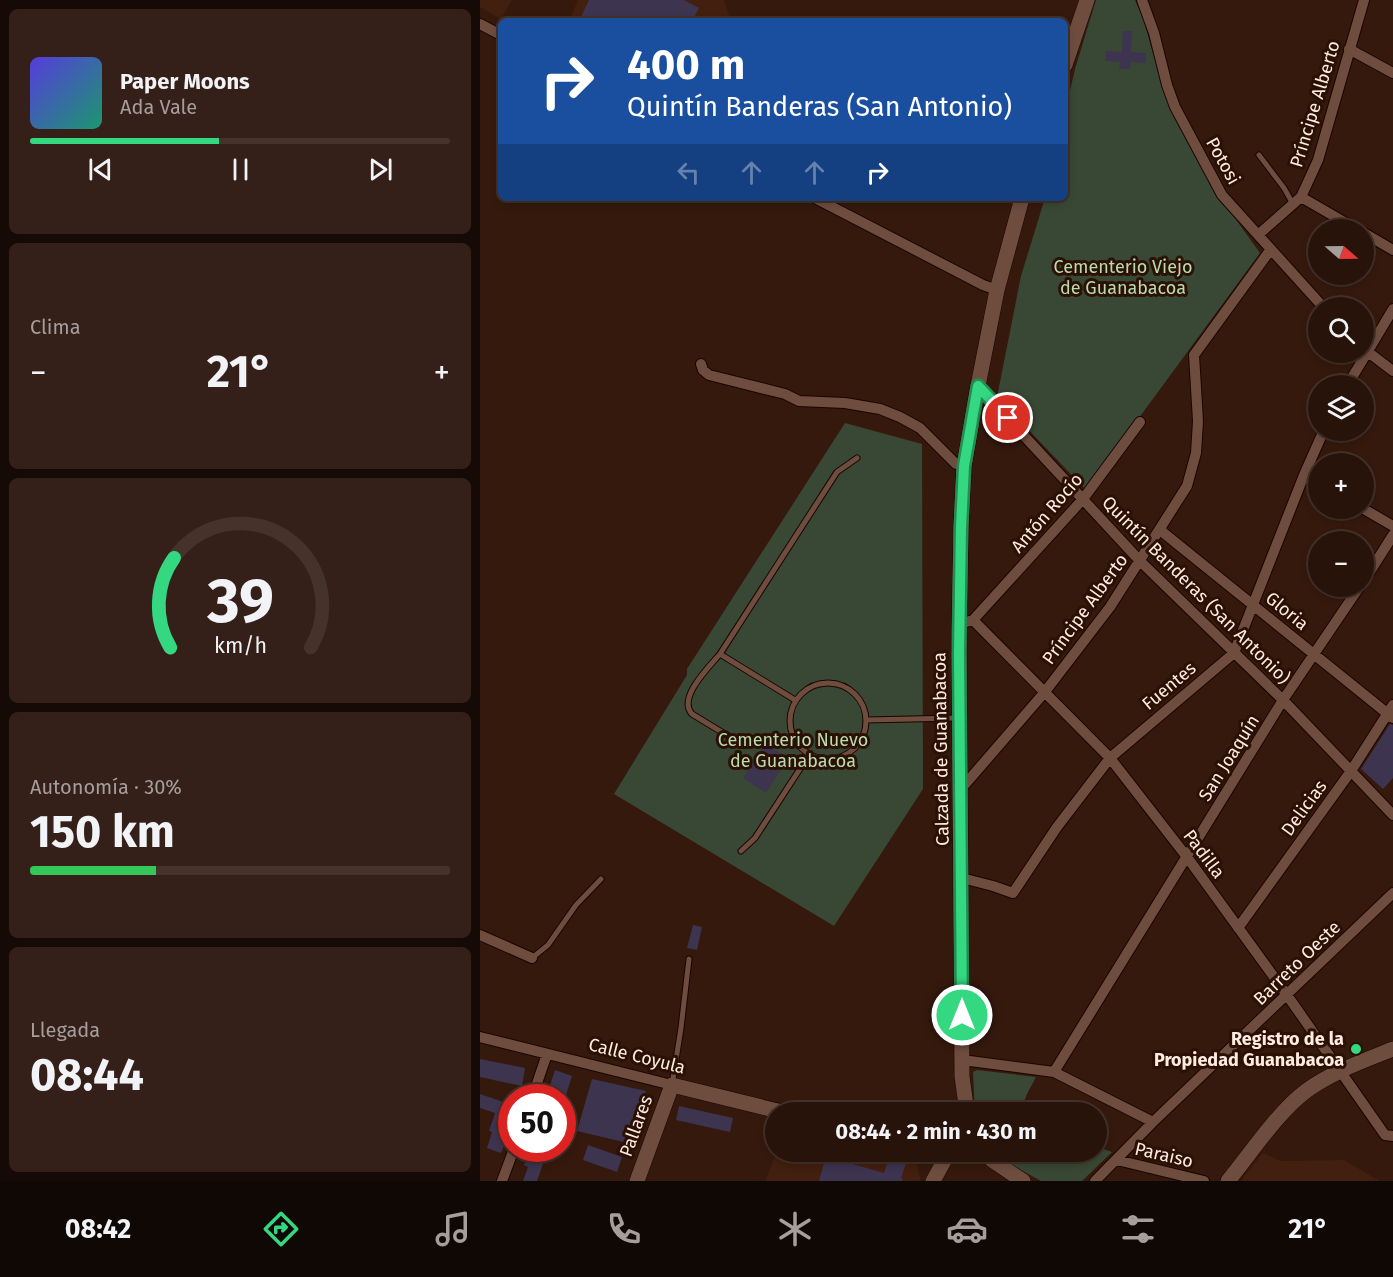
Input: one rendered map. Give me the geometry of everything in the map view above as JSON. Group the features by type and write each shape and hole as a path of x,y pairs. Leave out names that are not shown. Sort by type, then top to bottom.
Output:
{"main road":[{"path":"1068,56 1087,0"},
{"name":"Calzada de Guanabacoa","path":"966,1102 962,1060 960,718 966,622 961,527 964,466 998,290 1021,201"},
{"path":"1228,1181 1279,1117 1306,1091 1340,1070 1393,1049"},
{"name":"Calle Coyula","path":"672,1085 765,1108"},
{"name":"Pallares","path":"637,1181 672,1085"},
{"path":"933,1181 943,1162"},
{"path":"995,1162 1023,1181"}],"street":[{"name":"Potosi","path":"1142,0 1154,33 1167,85 1176,107 1222,195 1314,297"},
{"name":"Príncipe Alberto","path":"1258,235 1297,200 1317,160 1364,0"},
{"path":"480,24 498,33"},
{"path":"1349,49 1393,73"},
{"path":"1297,200 1336,219"},
{"path":"821,201 983,285 998,290"},
{"path":"1374,239 1393,249"},
{"name":"Príncipe Alberto","path":"961,789 1044,693 1110,607 1187,486 1196,453 1198,421 1194,355 1271,249"},
{"path":"1374,338 1393,309"},
{"path":"1374,357 1393,370"},
{"path":"701,364 703,370 709,375 785,394 799,401 845,403 880,410 900,417 920,428 956,465 964,466"},
{"name":"Quintín Banderas (San Antonio)","path":"978,386 1140,561 1283,700 1393,815"},
{"name":"Antón Rocío","path":"966,622 1083,499 1140,422"},
{"name":"Fuentes","path":"962,878 1012,893 1057,827 1110,758 1234,653 1319,441"},
{"path":"1304,475 1308,478"},
{"path":"1374,515 1393,526"},
{"name":"Gloria","path":"1160,530 1315,655 1391,712"},
{"path":"1374,565 1393,535"},
{"name":"San Joaquín","path":"1054,1071 1283,700 1353,597"},
{"name":"Padilla","path":"966,622 1044,693 1110,758 1187,857 1385,1135 1393,1136"},
{"name":"Delicias","path":"1238,928 1391,712"},
{"name":"Barreto Oeste","path":"1095,1181 1153,1122 1393,894"},
{"path":"480,935 532,958"},
{"name":"Calle Coyula","path":"480,1036 672,1085"},
{"path":"537,1084 547,1054"},
{"path":"962,1060 1054,1071 1153,1122"},
{"name":"Paraiso","path":"1117,1160 1204,1181"},
{"path":"502,1181 509,1162"}],"lane":[{"path":"1259,155 1284,188 1297,200"},
{"path":"743,745 692,714 688,710 687,700 702,674 720,654 837,472 857,458"},
{"path":"720,654 795,700"},
{"path":"824,683 838,684 855,695 863,706 866,720 861,739 847,754 828,760 809,755 798,746 789,720 795,700 811,687 824,683"},
{"path":"866,720 960,718"},
{"path":"741,851 755,838 809,755"},
{"path":"532,958 548,945 576,905 601,879"},
{"path":"672,1085 689,959"}],"shaded area":[{"path":"480,0 512,0 502,18 480,7"},
{"path":"578,0 724,0 730,18 570,18"},
{"path":"1263,1153 1281,1161 1344,1160 1380,1181 1241,1181"},
{"path":"773,1162 916,1162 921,1181 765,1181"}],"green space":[{"name":"Cementerio Viejo de Guanabacoa","path":"1096,0 1135,0 1143,18 1164,92 1219,196 1260,253 1086,490 997,397 1021,276 1044,201 1068,201 1068,99"},
{"name":"Cementerio Nuevo de Guanabacoa","path":"845,423 922,444 923,789 834,926 614,794 687,675 687,669"},
{"path":"977,1070 1036,1077 1024,1102 974,1102 973,1072"},
{"path":"1006,1162 1102,1162 1082,1181 1041,1181"}],"building":[{"path":"589,0 684,0 699,8 694,18 580,18"},
{"path":"1123,31 1132,31 1131,52 1146,53 1146,63 1131,62 1130,69 1119,69 1120,62 1105,61 1106,51 1122,52"},
{"path":"1390,724 1393,725 1393,778 1383,789 1361,769"},
{"path":"765,744 788,758 766,793 743,778"},
{"path":"693,925 702,927 697,950 687,948"},
{"path":"480,1059 525,1068 522,1084 480,1077"},
{"path":"555,1070 572,1076 569,1084 550,1084"},
{"path":"592,1079 646,1091 632,1144 577,1131"},
{"path":"480,1094 498,1100 498,1152 487,1148 492,1132 489,1131 495,1113 480,1108"},
{"path":"679,1106 733,1118 730,1132 676,1120"},
{"path":"588,1145 622,1157 617,1172 583,1160"},
{"path":"525,1162 544,1162 537,1181 523,1181 528,1167 524,1165"},
{"path":"824,1162 846,1162 884,1173 887,1162 906,1163 902,1181 819,1181"}],"place":[{"name":"Registro de la Propiedad Guanabacoa","path":"1356,1049"}],"route":[{"path":"962,1015 959,653 961,527 964,466 978,386 1008,418"}]}
